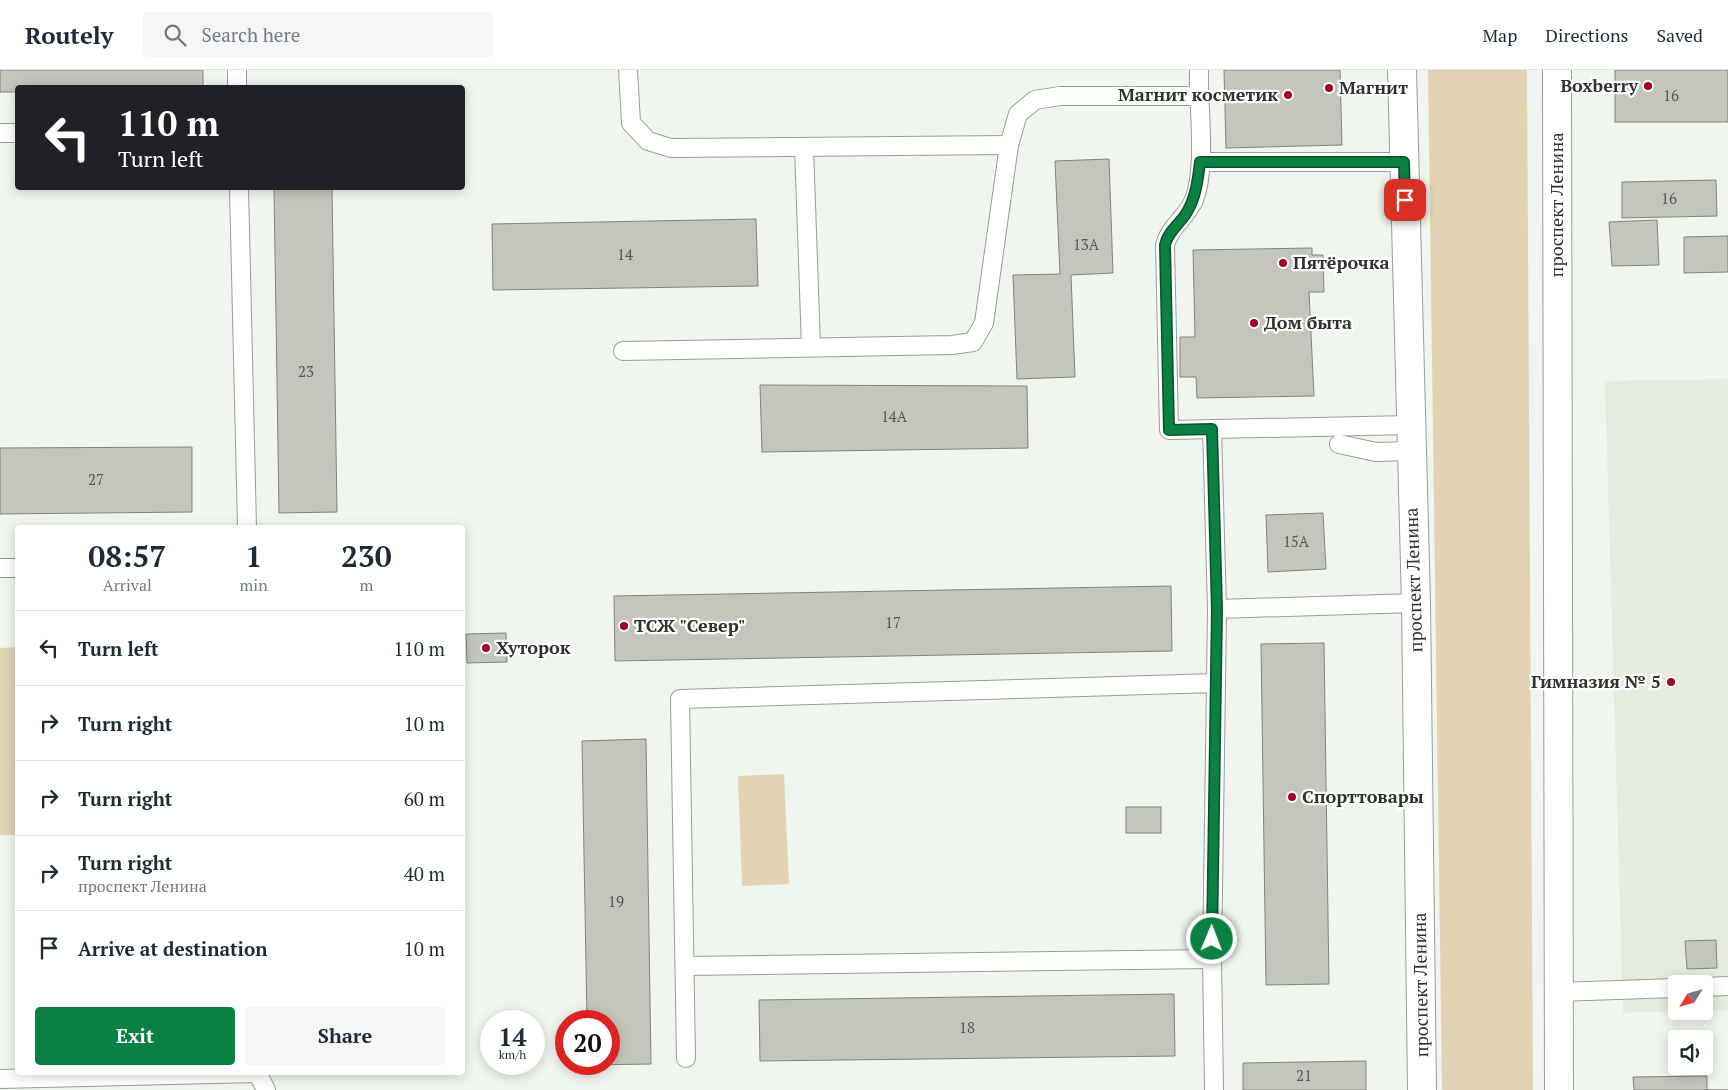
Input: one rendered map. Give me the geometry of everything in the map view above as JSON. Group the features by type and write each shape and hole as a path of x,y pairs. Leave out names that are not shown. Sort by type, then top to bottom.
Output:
{"street":[{"name":"проспект Ленина","path":"1402,70 1410,438 1416,604 1422,1090"},
{"name":"проспект Ленина","path":"1556,70 1559,1090"}],"lane":[{"path":"237,70 237,85"},
{"path":"628,70 631,123 648,141 671,148 1009,145"},
{"path":"1199,70 1200,162 1194,199 1186,214 1167,236 1165,245 1169,430 1212,429 1410,438"},
{"path":"623,351 952,345 973,342 984,323 1009,145 1018,114 1035,100 1060,96 1198,96"},
{"path":"0,133 15,133"},
{"path":"804,147 811,347"},
{"path":"1200,162 1404,162"},
{"path":"239,190 247,525"},
{"path":"1212,429 1217,609 1212,959 1214,1090"},
{"path":"1339,444 1376,452 1410,438"},
{"path":"0,568 15,568"},
{"path":"1217,609 1416,604"},
{"path":"686,1058 680,699 1216,683"},
{"path":"685,966 1212,959"},
{"path":"1713,987 1728,986"},
{"path":"1558,992 1668,988"},
{"path":"0,1079 171,1075"},
{"path":"257,1075 266,1090"}],"shaded area":[{"path":"1428,70 1527,70 1533,1090 1442,1090"},
{"name":"Гимназия № 5","path":"1728,379 1728,1010 1713,1011 1713,975 1668,975 1668,1011 1623,1013 1605,381"},
{"path":"15,647 15,835 0,835 0,648"},
{"path":"784,774 789,884 742,886 738,776"}],"building":[{"path":"0,70 203,70 203,85 15,85 15,92 0,92"},
{"path":"1224,70 1340,70 1342,145 1226,148"},
{"path":"1615,70 1728,70 1728,122 1615,122"},
{"path":"1109,159 1113,273 1071,275 1075,377 1017,379 1013,275 1060,274 1055,161"},
{"path":"1716,180 1717,216 1622,218 1622,182"},
{"path":"274,190 332,190 337,512 279,513"},
{"path":"756,219 758,286 493,290 492,224"},
{"path":"1657,220 1659,265 1612,266 1609,222"},
{"path":"1728,236 1728,272 1684,273 1684,237"},
{"name":"Дом быта","path":"1312,248 1312,255 1323,255 1324,292 1309,292 1314,396 1197,398 1196,377 1180,377 1180,337 1195,337 1193,250"},
{"path":"760,385 1027,386 1028,448 762,452"},
{"path":"192,447 192,512 0,514 0,448"},
{"path":"1323,513 1326,569 1268,572 1266,515"},
{"path":"1171,586 1172,651 615,661 614,596"},
{"name":"Хуторок","path":"506,633 507,662 467,663 466,634"},
{"path":"1324,643 1329,984 1266,985 1261,644"},
{"path":"646,739 651,1064 620,1064 620,1010 587,1010 582,741"},
{"path":"1126,807 1161,807 1161,833 1126,833"},
{"path":"1716,940 1717,968 1687,969 1685,941"},
{"path":"1174,994 1175,1056 760,1061 759,1000"},
{"path":"1366,1061 1366,1090 1243,1090 1243,1063"},
{"path":"1707,1076 1707,1090 1634,1090 1633,1077"}],"place":[{"name":"Boxberry","path":"1648,86"},
{"name":"Магнит","path":"1329,88"},
{"name":"Магнит косметик","path":"1288,95"},
{"name":"Пятёрочка","path":"1283,263"},
{"name":"Дом быта","path":"1254,323"},
{"name":"ТСЖ \"Север\"","path":"624,626"},
{"name":"Хуторок","path":"486,648"},
{"name":"Гимназия № 5","path":"1671,682"},
{"name":"Спорттовары","path":"1292,797"}],"route":[{"path":"1212,939 1217,609 1212,429 1169,430 1165,245 1167,236 1186,214 1194,199 1200,162 1404,162 1405,200"}]}
